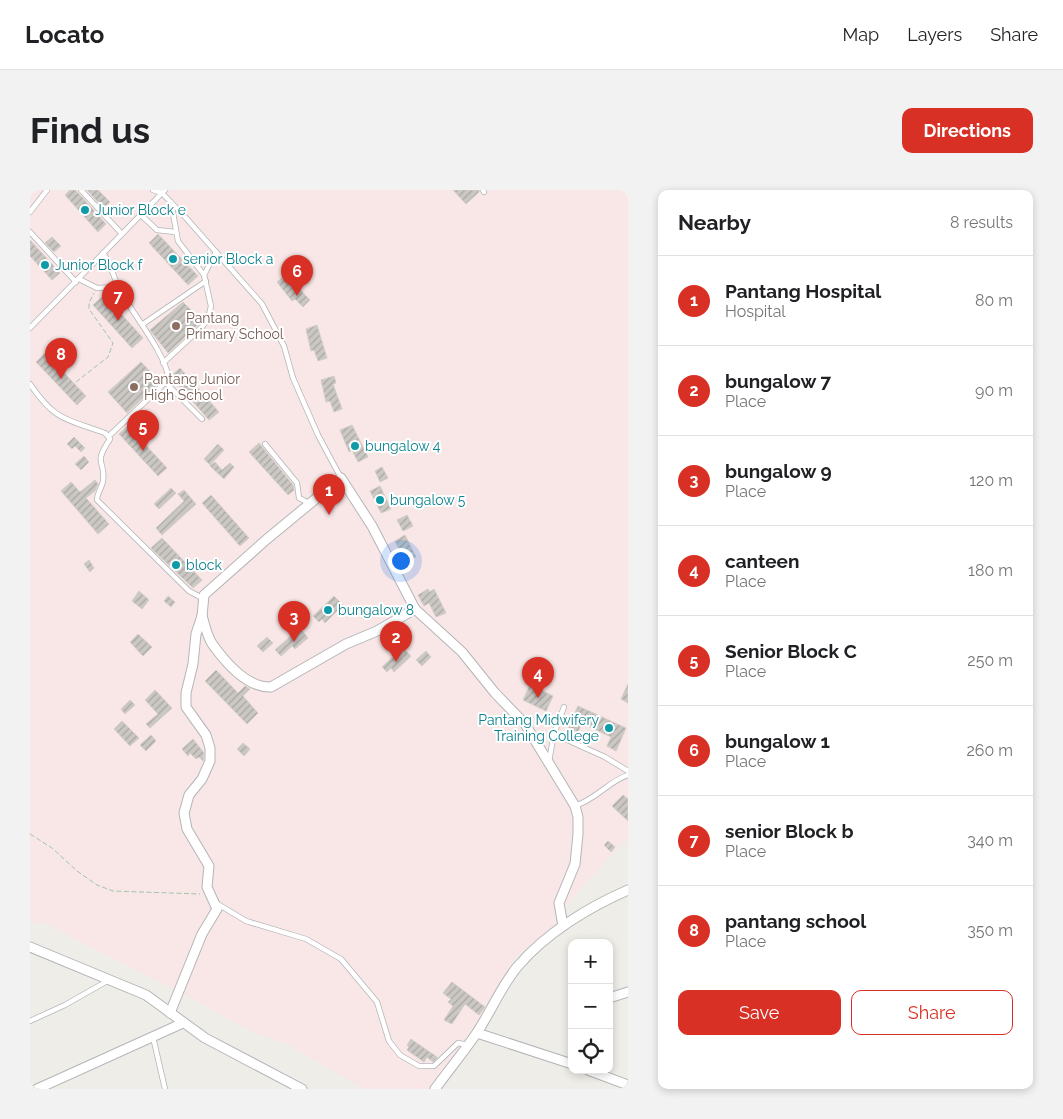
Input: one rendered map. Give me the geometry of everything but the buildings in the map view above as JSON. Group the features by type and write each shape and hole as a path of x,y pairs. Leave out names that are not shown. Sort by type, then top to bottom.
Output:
{"street":[{"path":"170,1014 202,934 217,909 207,887 209,866 187,829 184,813 189,795 202,779 210,761 210,748 206,735 186,707 186,693 193,664 196,634 202,616 204,595 342,478 372,526 415,609 462,652 495,693 524,724 575,806 578,817 578,834 575,864 560,903 563,926"},
{"path":"202,616 213,644 244,678 262,688 271,687 346,644 377,630 415,609"},
{"path":"435,1089 477,1033 517,968 563,926 606,900 628,890"},
{"path":"30,947 146,995 183,1023 302,1089"},
{"path":"613,997 628,992"},
{"path":"37,1089 183,1023"},
{"path":"477,1033 568,1063"},
{"path":"599,1074 628,1085"}],"lane":[{"path":"30,212 48,190"},
{"path":"81,190 122,234"},
{"path":"153,190 164,192 262,304 284,346 293,378 318,435 342,478"},
{"path":"31,325 164,192"},
{"path":"163,363 208,319 211,306 204,275 185,252 175,232 171,202"},
{"path":"140,215 157,230 175,232"},
{"path":"30,232 77,280 96,288 119,287"},
{"path":"204,275 216,252"},
{"path":"103,253 111,265 119,287 143,324 169,378 166,383 109,436 110,440 100,454 99,461 104,482 97,500 189,591 204,599"},
{"path":"143,324 206,281"},
{"path":"166,383 202,419"},
{"path":"30,384 58,416 71,423 105,433 109,436"},
{"path":"265,444 298,483 299,498 311,503"},
{"path":"548,761 554,734 564,707"},
{"path":"554,734 605,757 628,771"},
{"path":"575,806 589,801 614,782 628,775"},
{"path":"215,902 246,921 306,939 341,959 377,1002 389,1042 400,1055 419,1066 434,1066 458,1043 468,1045"},
{"path":"30,1021 65,1005 110,979"},
{"path":"153,1037 165,1089"}],"path":[{"path":"76,382 108,357 112,348 113,343 109,335 89,310 89,303 96,288"},
{"path":"30,834 52,848 77,871 97,885 113,891 209,894"}],"shaded area":[{"path":"30,190 628,190 628,842 625,840 563,909 567,916 516,957 480,1017 439,1077 428,1089 364,1089 285,1043 254,1033 189,997 40,921 37,925 30,921"}],"place":[{"name":"Junior Block e","path":"85,210"},
{"name":"senior Block a","path":"173,259"},
{"name":"Junior Block f","path":"45,265"},
{"name":"bungalow 1","path":"297,296"},
{"name":"senior Block b","path":"118,321"},
{"name":"Pantang Primary School","path":"176,326"},
{"name":"pantang school","path":"61,379"},
{"name":"Pantang Junior High School","path":"134,387"},
{"name":"bungalow 4","path":"355,446"},
{"name":"Senior Block C","path":"143,451"},
{"name":"bungalow 5","path":"380,500"},
{"name":"Pantang Hospital","path":"329,515"},
{"name":"block","path":"176,565"},
{"name":"bungalow 8","path":"328,610"},
{"name":"bungalow 9","path":"294,642"},
{"name":"bungalow 7","path":"396,662"},
{"name":"canteen","path":"538,698"},
{"name":"Pantang Midwifery Training College","path":"609,728"}]}
